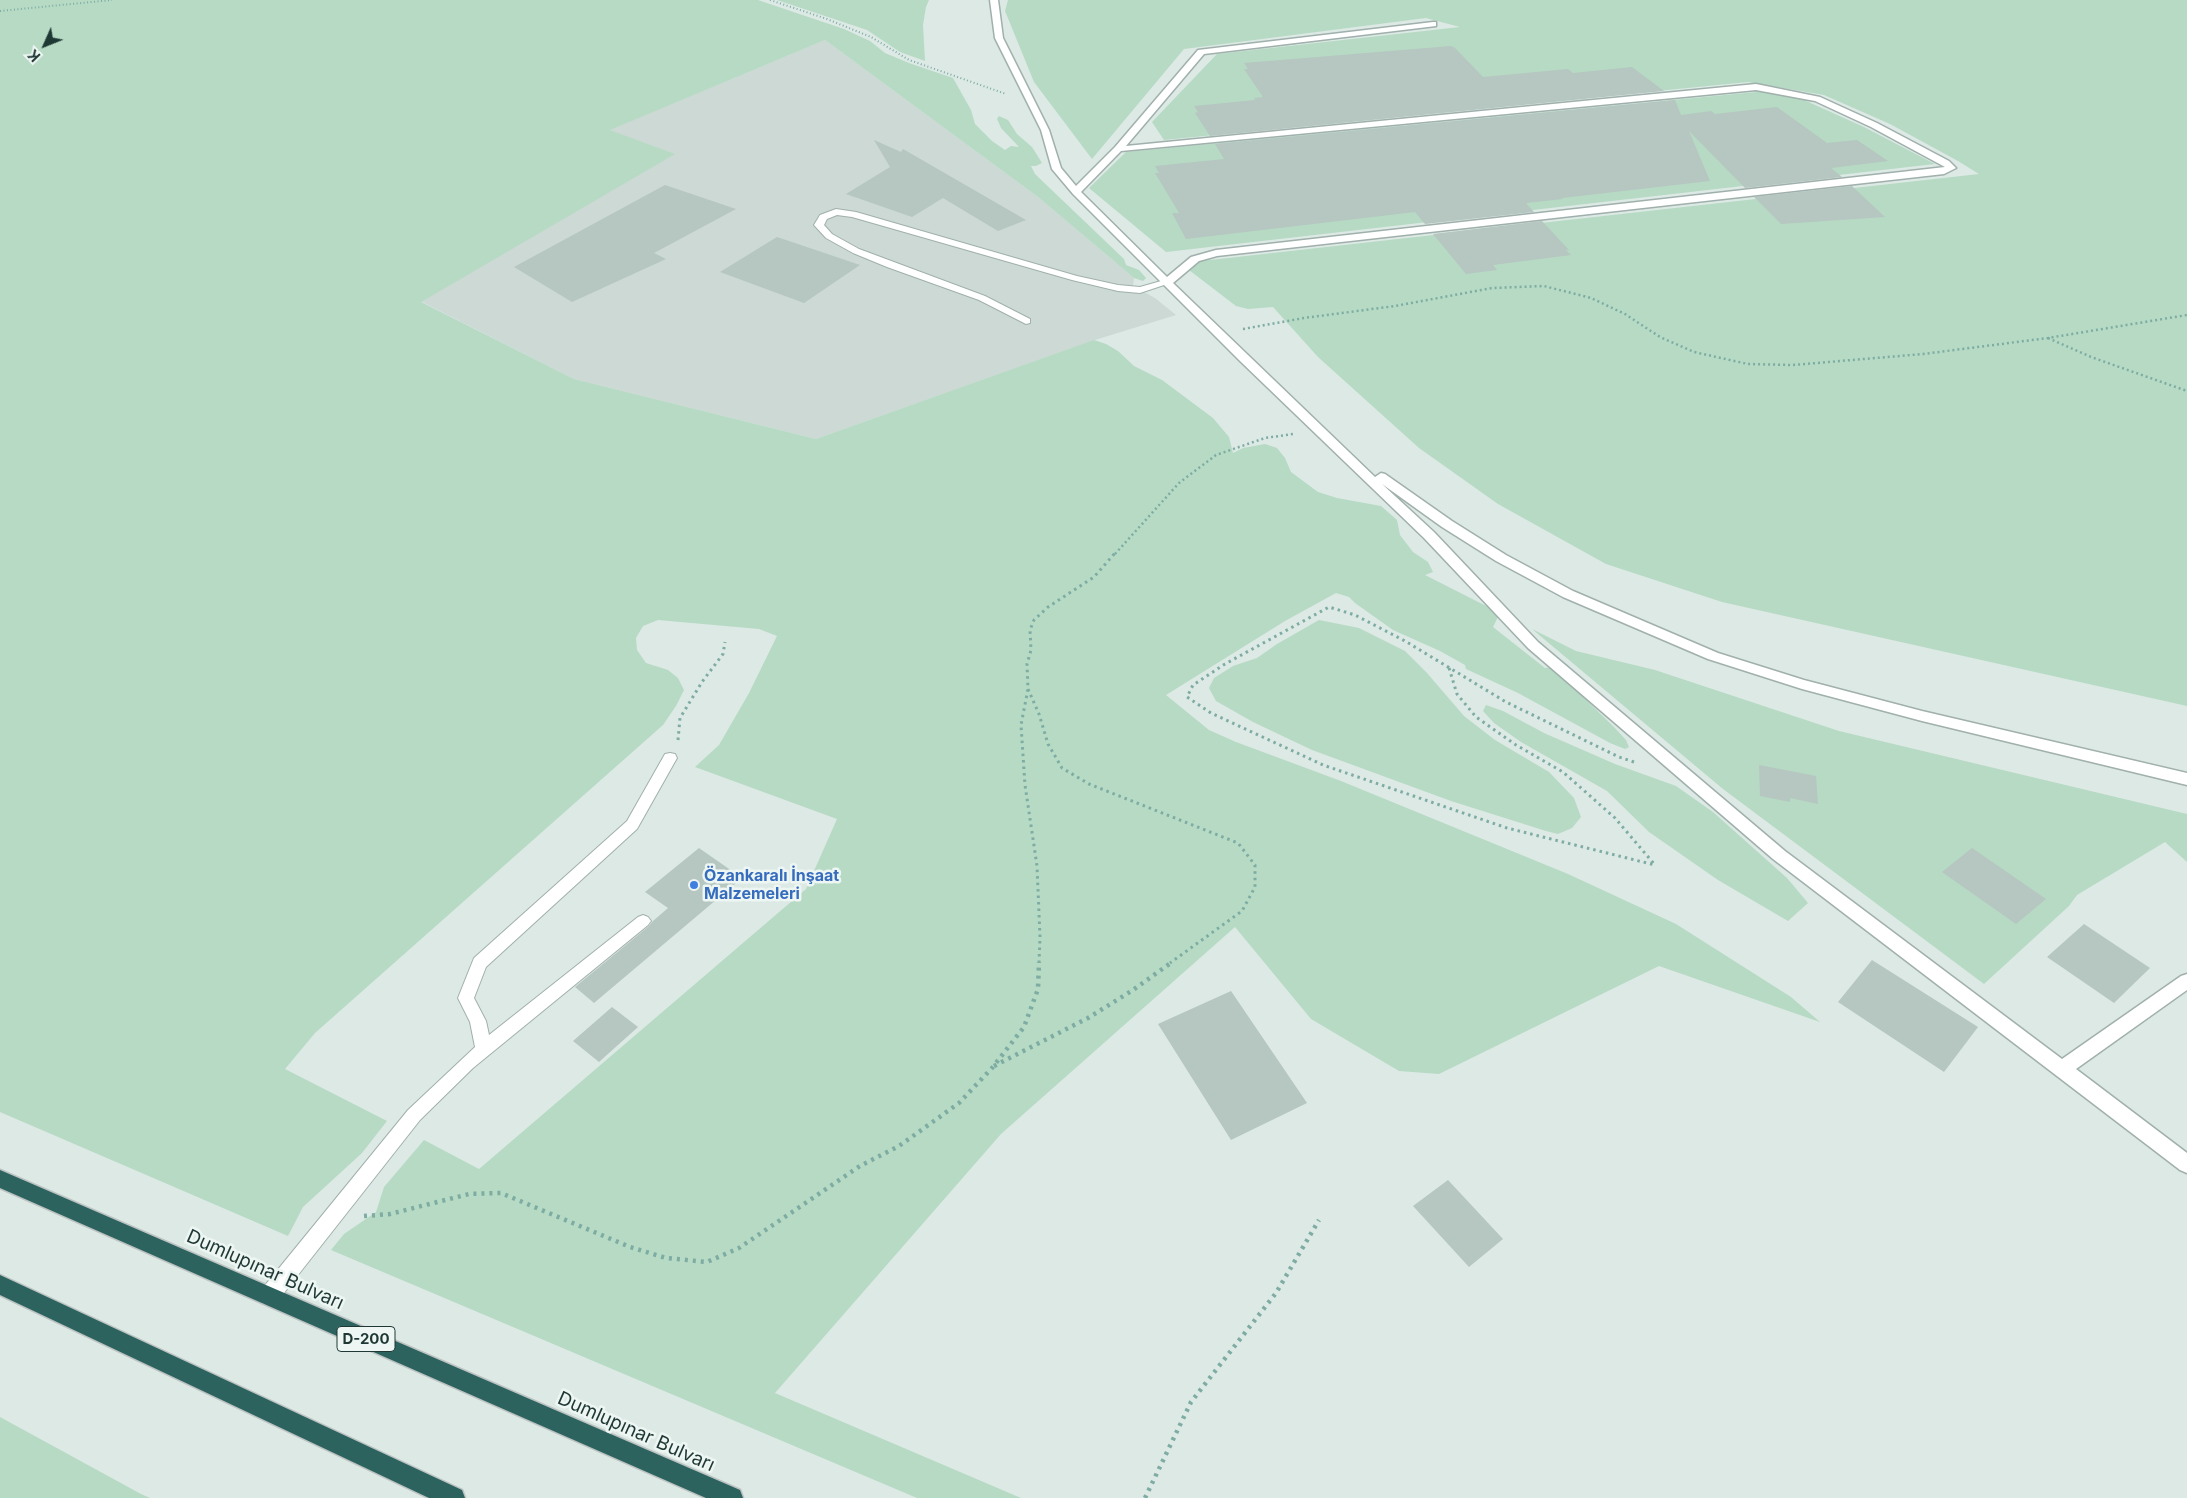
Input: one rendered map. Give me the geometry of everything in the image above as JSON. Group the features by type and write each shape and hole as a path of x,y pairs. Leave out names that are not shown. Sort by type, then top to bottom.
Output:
{"highway":[{"name":"Dumlupınar Bulvarı","path":"0,1179 732,1498"},
{"path":"0,1285 454,1498"}],"street":[{"path":"994,0 999,38 1045,130 1058,169 1076,192 1429,535 1541,652 1779,855 2063,1068 2187,1164"},
{"path":"1076,192 1118,149 1201,52 1433,24"},
{"path":"1118,149 1756,87 1806,96 1822,101 1874,125 1946,163 1951,168 1944,171 1216,253 1200,256 1190,262 1168,282"},
{"path":"1323,434 1447,524 1502,558 1568,594 1713,656 1802,684 1922,716 2187,779"},
{"path":"2063,1068 2187,981"}],"lane":[{"path":"1026,321 982,298 856,251 829,236 820,225 823,217 836,212 854,214 891,226 1118,288 1140,290 1168,282"},
{"path":"484,1050 478,1020 466,998 480,963 632,825 670,758"},
{"path":"269,1296 414,1115 467,1063 642,920"}],"path":[{"path":"0,11 112,0"},
{"path":"770,0 827,18 871,37 909,60 931,66 1030,103"},
{"path":"1220,333 1492,288 1544,286 1591,298 1625,314 1660,337 1694,352 1748,364 1793,366 1914,355 2048,338 2187,315"},
{"path":"2048,338 2092,357 2187,392"},
{"path":"331,1217 390,1214 469,1194 501,1193 630,1247 666,1258 706,1262 739,1248 860,1166 899,1146 959,1103 992,1068 1024,1027 1038,989 1040,937 1037,866 1025,785 1022,725 1028,689 1027,664 1031,650 1030,630 1034,620 1048,607 1094,576 1179,483 1216,455 1265,438 1323,434"},
{"path":"1449,667 1457,694 1476,717 1516,745 1563,772 1616,818 1655,865 1507,828 1323,765 1211,713 1187,697 1193,685 1225,664 1329,607 1355,615 1405,641 1449,667 1506,702 1619,757 1637,763"},
{"path":"670,758 678,742 680,718 702,682 724,654 725,642"},
{"path":"992,1068 1088,1018 1133,990 1242,911 1255,887 1255,865 1238,843 1089,784 1062,768 1048,744 1039,714 1028,689"},
{"path":"1145,1498 1191,1402 1276,1293 1319,1220"}],"shaded area":[{"path":"825,40 1038,197 1134,278 1133,286 1155,298 1176,315 1095,340 816,439 574,379 420,301 674,154 609,130"}],"green space":[{"path":"0,0 758,0 844,29 870,41 885,53 953,78 971,110 975,124 992,141 1005,150 1011,146 1019,147 1001,128 997,119 999,116 1008,120 1017,134 1032,147 1042,163 1031,166 1035,174 1124,259 1126,265 1139,270 1146,278 1143,281 1134,278 1038,197 825,40 610,130 675,154 421,302 574,379 816,439 1094,340 1106,344 1118,351 1134,366 1162,380 1213,418 1229,437 1233,453 1243,448 1265,444 1277,448 1285,458 1291,472 1318,492 1337,498 1381,506 1397,520 1400,535 1413,552 1428,562 1433,572 1425,575 1500,613 1493,627 1545,668 1552,667 1614,727 1626,740 1629,747 1625,749 1610,743 1518,693 1466,669 1465,665 1440,651 1393,630 1349,597 1336,593 1285,621 1166,695 1209,730 1341,781 1568,874 1676,924 1791,997 1820,1022 1659,966 1439,1074 1399,1071 1311,1019 1235,927 1001,1134 775,1393 1021,1498 917,1498 331,1250 344,1234 376,1212 384,1187 424,1140 479,1169 806,889 837,819 695,767 719,745 749,693 777,636 759,629 658,620 643,626 636,638 637,650 646,663 668,670 678,678 684,690 663,725 315,1033 285,1069 387,1121 362,1153 303,1207 288,1236 0,1112"},
{"path":"777,0 929,0 923,25 925,61 900,52 867,30"},
{"path":"1008,0 2187,0 2187,706 1722,602 1606,564 1498,504 1419,448 1318,357 1273,307 1248,309 1236,306 1189,270 1199,261 1979,174 1958,161 1890,124 1824,95 1748,82 1164,140 1152,122 1217,54 1460,27 1426,18 1184,49 1092,159 1034,82 1005,11"},
{"path":"1767,91 1804,100 1864,127 1935,164 1166,252 1089,188 1126,152"},
{"path":"1319,620 1359,628 1405,651 1427,673 1464,716 1495,740 1549,772 1574,798 1581,817 1572,828 1558,834 1451,801 1312,750 1253,722 1216,701 1209,688 1214,678 1233,666 1257,658"},
{"path":"1532,629 1576,651 1655,670 1839,731 2187,814 2187,862 2165,842 2077,895 2069,906 1984,984 1723,789"},
{"path":"1486,705 1503,711 1544,733 1615,764 1676,786 1713,812 1787,878 1808,903 1788,921 1718,880 1649,832 1607,791 1521,742 1494,723 1483,711"},
{"path":"0,1417 141,1494 150,1498 0,1498"}],"building":[{"path":"1451,46 1483,77 1568,69 1573,73 1632,67 1664,91 1210,136 1195,113 1198,112 1194,106 1255,100 1254,98 1263,97 1244,69 1248,69 1244,63"},
{"path":"1675,100 1681,115 1711,111 1715,114 1777,107 1827,143 1857,140 1888,161 1831,168 1842,177 1745,188 1689,131 1710,181 1526,203 1534,212 1425,224 1415,212 1186,239 1172,213 1179,213 1155,173 1159,173 1155,166 1224,159 1215,144"},
{"path":"874,140 901,152 903,149 1026,220 998,231 943,198 912,217 846,194 890,167"},
{"path":"665,185 736,209 654,253 666,259 572,302 514,267"},
{"path":"1852,186 1885,217 1781,224 1754,197"},
{"path":"1542,221 1569,250 1566,250 1571,255 1493,265 1497,270 1466,274 1433,234"},
{"path":"777,237 860,265 804,303 720,272"},
{"path":"1759,765 1816,776 1818,804 1790,798 1790,802 1760,796"},
{"path":"699,848 742,878 594,1003 575,987 668,908 645,892"},
{"path":"1972,848 2046,899 2016,924 1942,872"},
{"path":"2084,924 2150,968 2114,1003 2047,957"},
{"path":"1872,960 1978,1027 1944,1072 1838,1002"},
{"path":"1231,991 1307,1103 1231,1140 1158,1024"},
{"path":"612,1007 638,1027 599,1062 573,1041"},
{"path":"1448,1180 1503,1239 1469,1267 1413,1206"}],"place":[{"name":"Özankaralı İnşaat Malzemeleri","path":"694,885"}]}
